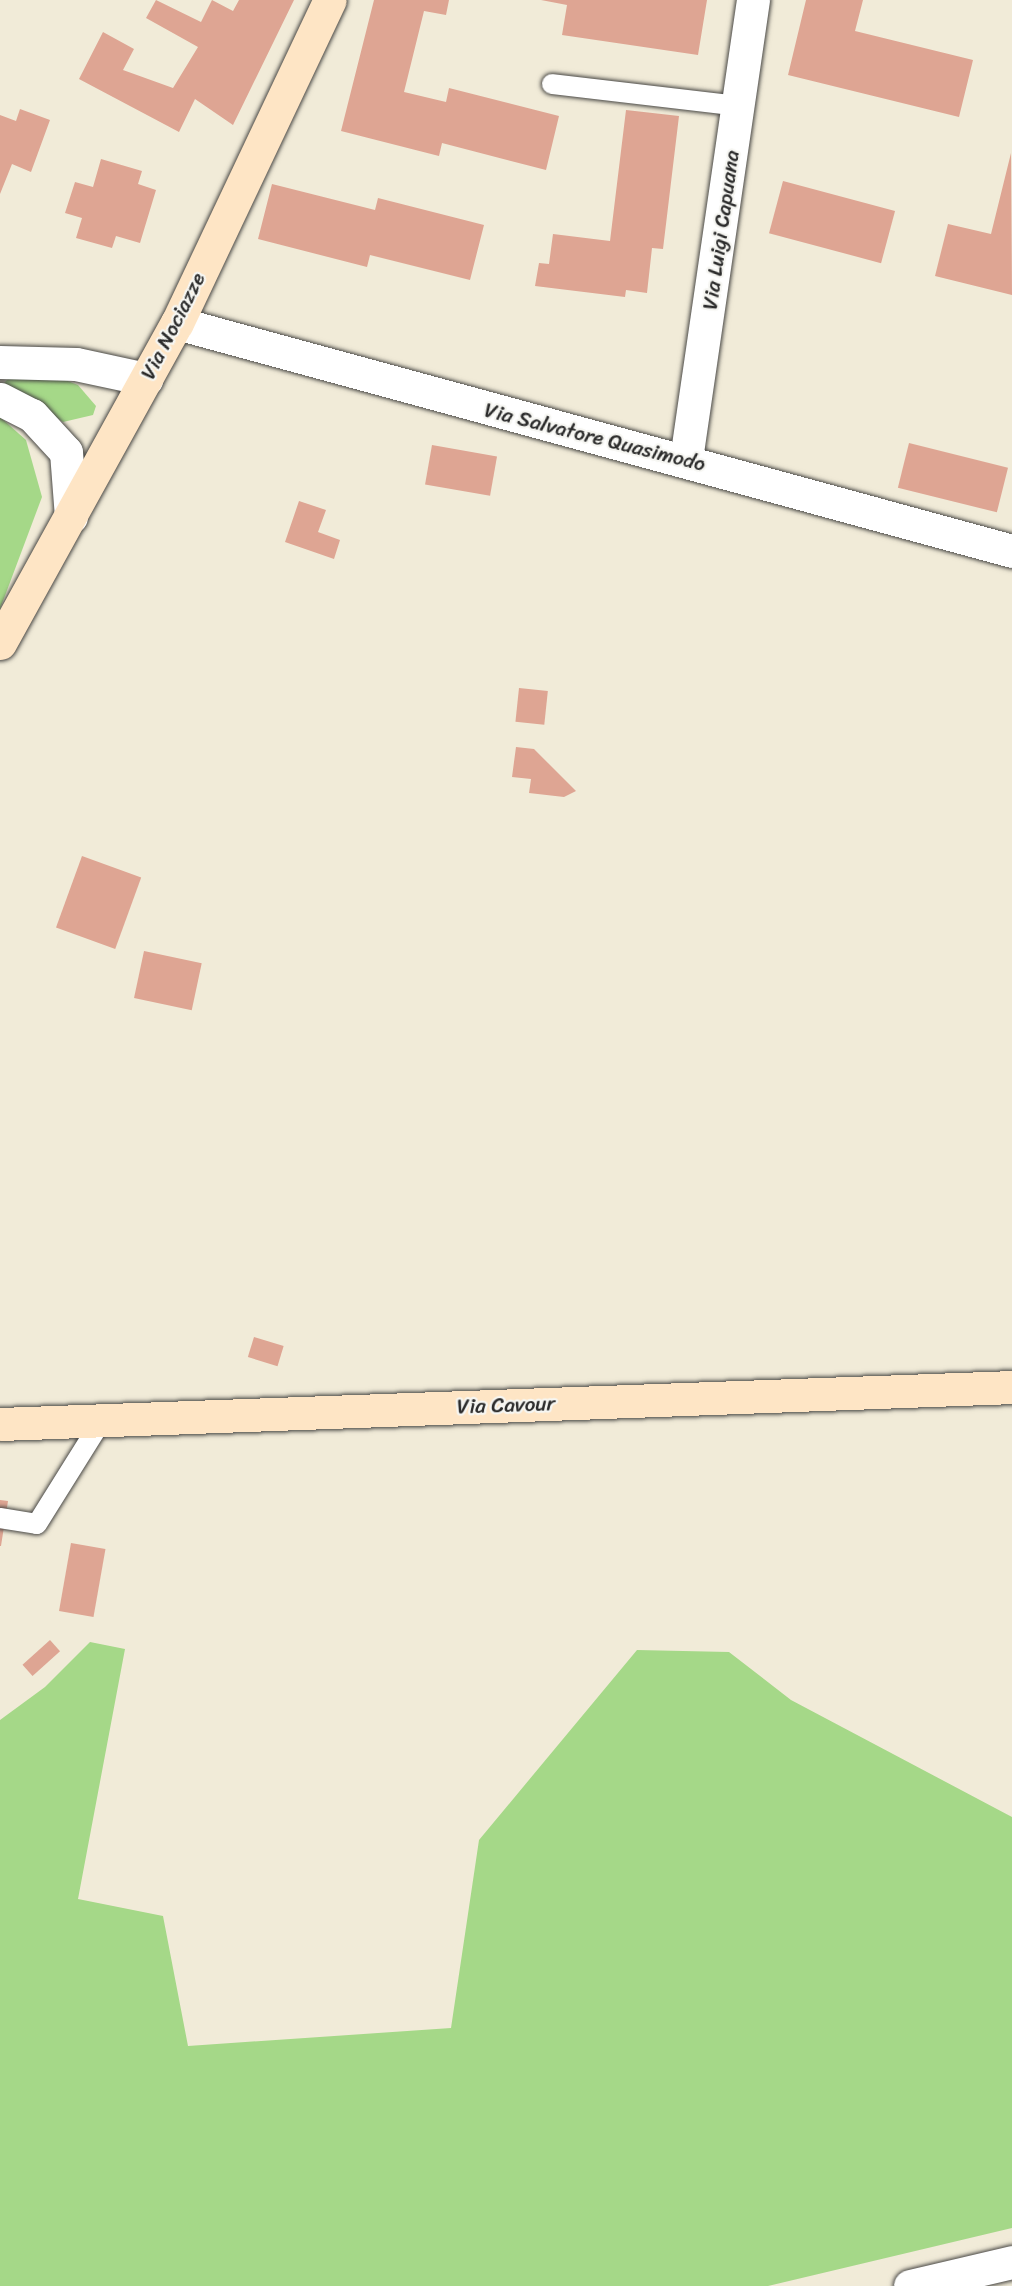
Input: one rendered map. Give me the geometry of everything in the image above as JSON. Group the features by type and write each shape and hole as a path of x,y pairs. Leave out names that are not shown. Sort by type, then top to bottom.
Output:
{"street":[{"name":"Via Nociazze","path":"0,644 177,323 330,0"},
{"name":"Via Luigi Capuana","path":"686,459 715,278 753,0"},
{"name":"Via Salvatore Quasimodo","path":"177,323 686,459 1012,551"},
{"path":"0,362 76,364 146,378"},
{"path":"0,399 32,415 66,452 71,517"},
{"path":"66,452 110,444"},
{"name":"Via Cavour","path":"0,1424 1012,1387"},
{"path":"910,2286 1012,2262"}],"lane":[{"path":"552,84 739,106"},
{"path":"0,1518 37,1524 102,1420"}],"green space":[{"path":"10,377 60,378 78,385 96,406 93,415 63,422 4,383"},
{"path":"0,417 26,440 42,497 0,609"},
{"path":"90,1642 125,1649 78,1899 163,1916 188,2046 451,2028 479,1840 637,1650 729,1652 791,1700 1012,1817 1012,2228 768,2286 0,2286 0,1720 45,1687"}],"building":[{"path":"156,0 201,22 212,0 233,11 239,0 294,0 233,125 195,99 179,132 79,79 103,32 134,49 123,70 173,88 198,47 146,18"},
{"path":"374,0 449,0 446,15 424,11 404,92 446,102 449,88 559,116 546,170 442,143 439,156 341,131"},
{"path":"541,0 707,0 698,55 562,35 567,5"},
{"path":"806,0 863,0 855,31 973,60 959,117 788,75"},
{"path":"20,109 50,120 31,172 12,164 0,194 0,115 16,121"},
{"path":"626,110 679,116 663,249 652,248 647,293 626,290 625,297 535,286 539,263 549,264 553,234 610,241"},
{"path":"1011,153 1012,295 935,276 948,224 991,234"},
{"path":"101,159 142,171 138,184 156,190 140,243 116,236 112,248 76,238 82,218 65,213 75,182 93,187"},
{"path":"783,181 895,211 881,263 769,233"},
{"path":"272,184 375,210 378,198 484,225 470,280 370,255 367,267 258,239"},
{"path":"909,443 1008,468 997,512 898,488"},
{"path":"432,445 497,456 490,496 425,484"},
{"path":"299,501 326,510 318,532 340,540 334,559 285,542"},
{"path":"519,688 548,691 544,725 515,722"},
{"path":"516,747 534,749 576,791 564,797 529,793 531,779 512,777"},
{"path":"82,856 141,878 115,949 56,927"},
{"path":"144,951 202,963 192,1010 134,998"},
{"path":"254,1337 284,1346 278,1366 248,1357"},
{"path":"0,1500 8,1501 1,1546 0,1546"},
{"path":"71,1543 105,1549 93,1617 59,1611"},
{"path":"50,1640 60,1651 33,1676 23,1665"}]}
